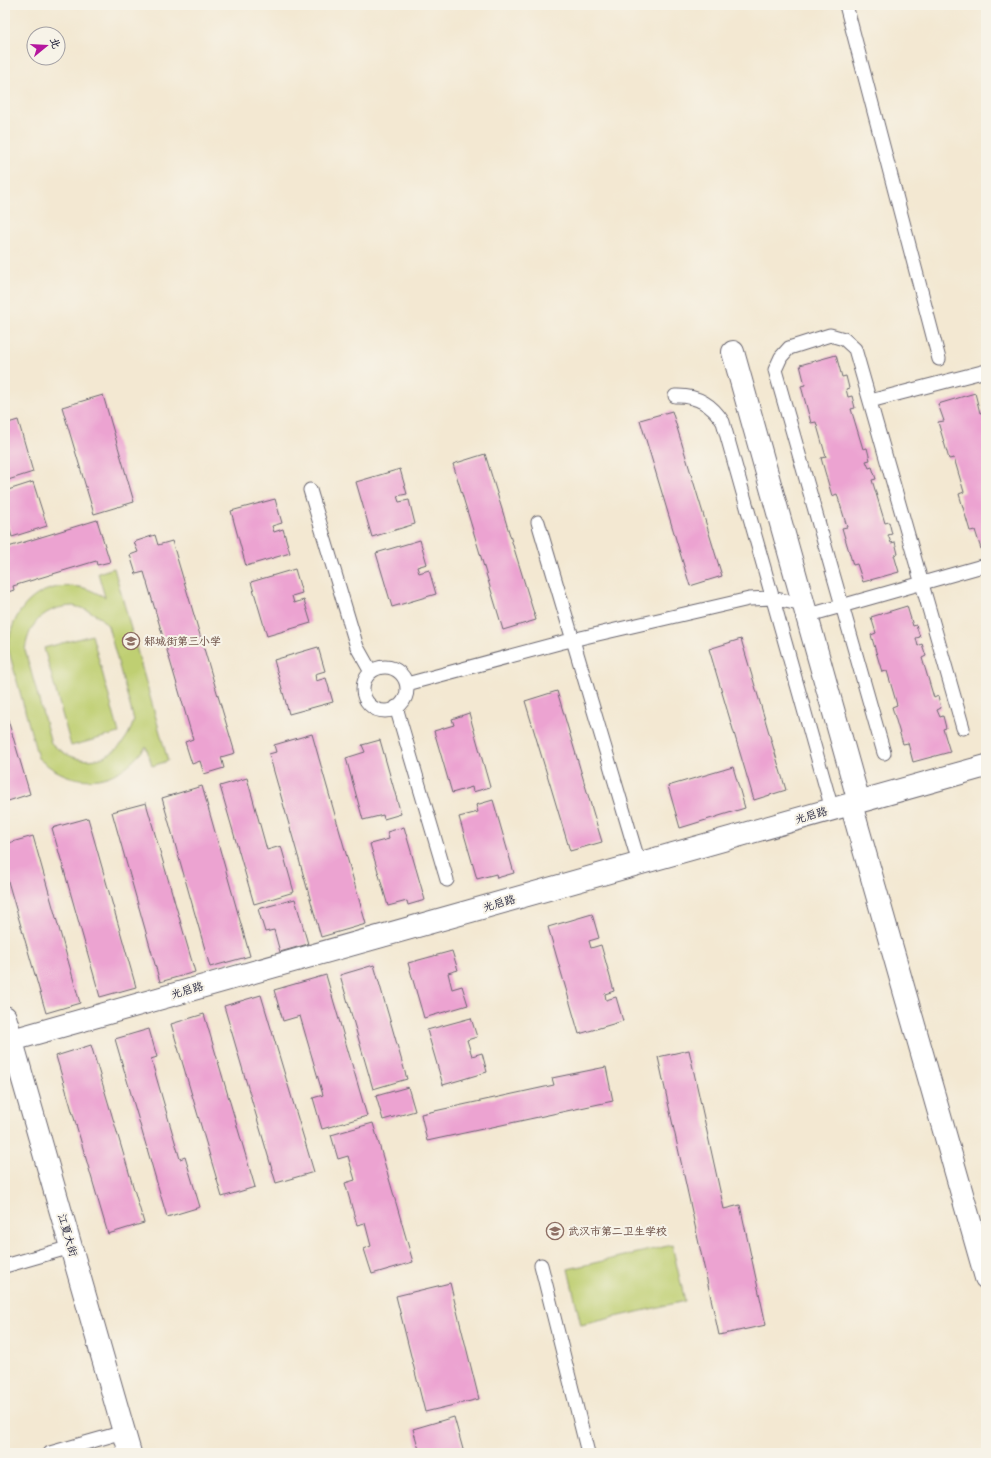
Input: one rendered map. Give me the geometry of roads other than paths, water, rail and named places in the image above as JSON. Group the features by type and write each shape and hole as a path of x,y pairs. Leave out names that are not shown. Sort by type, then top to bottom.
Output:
{"street":[{"path":"732,352 805,610 847,805 986,1278"},
{"name":"光启路","path":"11,1051 639,863 986,766"},
{"name":"江夏大街","path":"5,1017 11,1051 71,1247 130,1453"}],"lane":[{"path":"846,5 939,360"},
{"path":"884,753 775,370 789,348 830,335 844,339 855,349 963,728"},
{"path":"870,401 986,371"},
{"path":"675,396 694,397 702,401 711,406 723,422 772,598 847,805"},
{"path":"310,490 357,648 371,672"},
{"path":"538,522 639,863"},
{"path":"407,684 573,640 749,599 772,598 805,610 842,605 986,565"},
{"path":"382,666 392,667 399,671 404,677 407,684 407,692 404,699 392,710 374,708 367,702 363,684 371,672 382,666"},
{"path":"396,707 447,880"},
{"path":"5,1266 71,1247"},
{"path":"541,1265 588,1453"},
{"path":"50,1453 124,1432"}],"place":[{"name":"邾城街第三小学","path":"131,641"},
{"name":"武汉市第二卫生学校","path":"555,1231"}]}
